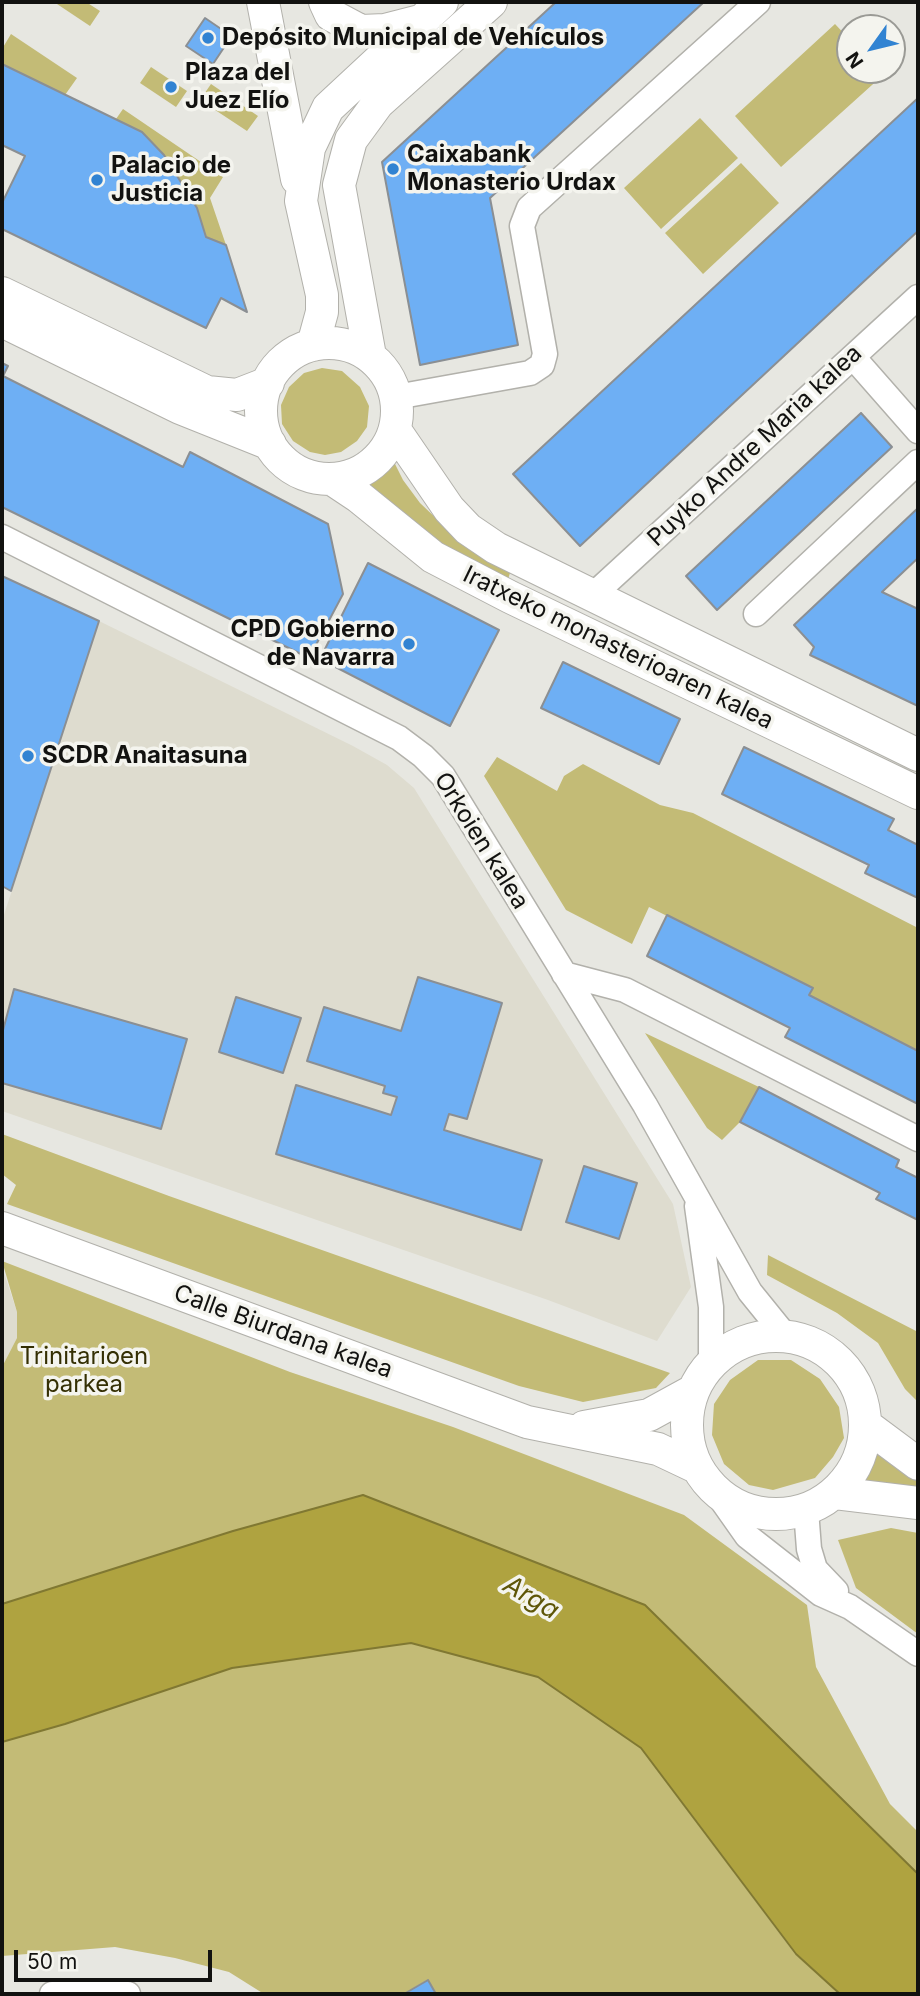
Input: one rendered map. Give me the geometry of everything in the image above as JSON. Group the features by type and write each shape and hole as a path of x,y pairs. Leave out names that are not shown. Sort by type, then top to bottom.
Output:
{"street":[{"path":"263,2 322,295 322,312 313,345"},
{"path":"325,2 331,15 361,31 385,30 432,11"},
{"path":"370,356 339,185 351,140 378,103 491,2"},
{"path":"396,397 530,373 542,365 545,354 522,226 529,208 758,2"},
{"path":"301,201 309,148 328,108 432,11"},
{"path":"2,293 206,392 237,395 268,383"},
{"name":"Puyko Andre Maria kalea","path":"592,596 918,297"},
{"path":"2,321 180,408 270,444"},
{"path":"333,343 352,347 370,356 383,369 396,397 395,430 386,449 371,465 353,475 332,479 314,477 297,470 282,459 270,444 263,424 262,403 268,383 279,366 294,353 313,345 333,343"},
{"path":"853,357 918,431"},
{"name":"Iratxeko monasterioaren kalea","path":"395,430 441,499 468,529 496,548 918,755"},
{"path":"756,614 918,462"},
{"name":"Iratxeko monasterioaren kalea","path":"332,479 359,497 433,557 510,597 918,793"},
{"name":"Orkoien kalea","path":"2,537 400,738 423,755 443,776 645,1105 750,1292 784,1334"},
{"path":"564,974 625,990 918,1139"},
{"name":"Orkoien kalea","path":"694,1192 711,1307 711,1361"},
{"name":"Calle Biurdana kalea","path":"2,1228 527,1422 657,1449 696,1467"},
{"path":"716,1492 748,1511 773,1515 806,1510 835,1493 860,1461 867,1426 855,1380 828,1350 784,1334 747,1338 711,1361 691,1392 685,1423 696,1467 747,1536 821,1594 850,1607 918,1654"},
{"name":"Calle Biurdana kalea","path":"565,1430 649,1415 691,1392"},
{"path":"867,1426 918,1464"},
{"path":"835,1493 918,1503"},
{"path":"806,1510 809,1549 815,1569 850,1607"},
{"path":"52,1994 128,1994"}],"shaded area":[{"path":"99,621 353,746 387,765 414,788 673,1204 691,1287 657,1341 548,1300 2,1111 2,921"},
{"path":"2,1267 17,1312 17,1338 2,1367"}],"green space":[{"path":"54,2 86,2 100,11 90,26"},
{"path":"835,24 836,84 873,84 781,167 735,116"},
{"path":"11,34 77,78 65,95 2,64 2,49"},
{"path":"151,67 187,91 176,107 140,83"},
{"path":"211,84 258,116 247,131 200,100"},
{"path":"123,109 223,177 210,198 226,245 206,237 197,208 164,155 142,132 116,119"},
{"path":"700,118 738,158 661,229 624,188"},
{"path":"741,163 779,203 703,274 665,233"},
{"path":"322,368 342,371 360,387 369,406 367,427 357,441 341,452 325,455 310,452 293,441 282,424 281,405 289,387 304,373"},
{"path":"394,462 420,503 462,543 510,573 507,582 444,554 363,488"},
{"path":"497,757 557,791 564,776 583,764 660,805 693,813 918,928 918,1051 809,995 812,988 649,907 632,944 566,910 484,776"},
{"path":"645,1033 759,1087 740,1122 722,1140 707,1128"},
{"path":"2,1134 169,1196 670,1373 656,1388 583,1402 519,1386 7,1204 16,1185 2,1174"},
{"path":"768,1255 918,1332 918,1402 905,1389 878,1343 837,1313 767,1275"},
{"name":"Trinitarioen parkea","path":"2,1261 290,1372 453,1427 684,1515 807,1605 816,1667 890,1804 918,1832 918,1874 809,1767 233,1531 2,1604 2,1367 17,1338 17,1312"},
{"path":"758,1360 791,1360 820,1379 839,1407 844,1438 833,1457 815,1478 773,1490 749,1485 724,1464 712,1435 714,1404 730,1380"},
{"path":"877,1451 899,1470 918,1479 918,1495 864,1485"},
{"path":"891,1528 918,1533 918,1634 856,1588 838,1540"},
{"path":"411,1643 538,1677 641,1748 795,1954 840,1994 436,1994 427,1980 404,1994 264,1994 229,1972 175,1958 115,1947 2,1956 2,1742 65,1724 232,1668"}],"water":[{"name":"Arga","path":"363,1495 645,1605 918,1874 918,1994 840,1994 796,1954 641,1748 538,1677 411,1643 232,1668 65,1724 2,1742 2,1604 233,1531"}],"building":[{"path":"556,2 704,2 490,198 518,345 420,365 382,162"},
{"name":"Depósito Municipal de Vehículos","path":"205,18 227,33 221,43 225,46 213,64 186,46"},
{"name":"Palacio de Justicia","path":"2,64 142,132 164,155 197,208 206,237 226,245 247,312 221,298 206,328 2,229 2,203 25,156 2,145"},
{"path":"918,98 918,231 580,546 513,474"},
{"path":"2,363 8,366 3,376 183,467 190,452 328,524 343,594 309,658 2,507"},
{"path":"861,413 892,447 717,610 686,576"},
{"path":"918,508 918,558 882,592 918,609 918,706 810,655 814,647 794,625"},
{"name":"CPD Gobierno de Navarra","path":"368,563 499,630 450,726 320,659"},
{"name":"SCDR Anaitasuna","path":"2,576 99,621 11,891 2,886"},
{"path":"563,662 680,719 659,764 541,708"},
{"path":"744,747 894,819 888,830 918,845 918,898 865,873 869,865 722,794"},
{"path":"667,915 813,988 809,995 918,1051 918,1104 785,1037 790,1028 647,956"},
{"path":"418,977 502,1003 467,1119 449,1114 444,1130 542,1160 521,1230 276,1154 296,1085 391,1115 397,1097 383,1093 385,1086 307,1061 324,1007 401,1031"},
{"path":"14,989 187,1039 161,1129 2,1083 2,1034"},
{"path":"236,997 301,1018 283,1073 219,1052"},
{"path":"759,1087 899,1160 896,1167 918,1178 918,1220 876,1199 880,1193 740,1122"},
{"path":"584,1166 637,1183 619,1239 566,1222"},
{"path":"428,1980 436,1994 404,1994"}],"place":[{"name":"Depósito Municipal de Vehículos","path":"208,38"},
{"name":"Plaza del Juez Elío","path":"171,87"},
{"name":"Caixabank Monasterio Urdax","path":"393,169"},
{"name":"Palacio de Justicia","path":"97,180"},
{"name":"CPD Gobierno de Navarra","path":"409,644"},
{"name":"SCDR Anaitasuna","path":"28,756"}]}
